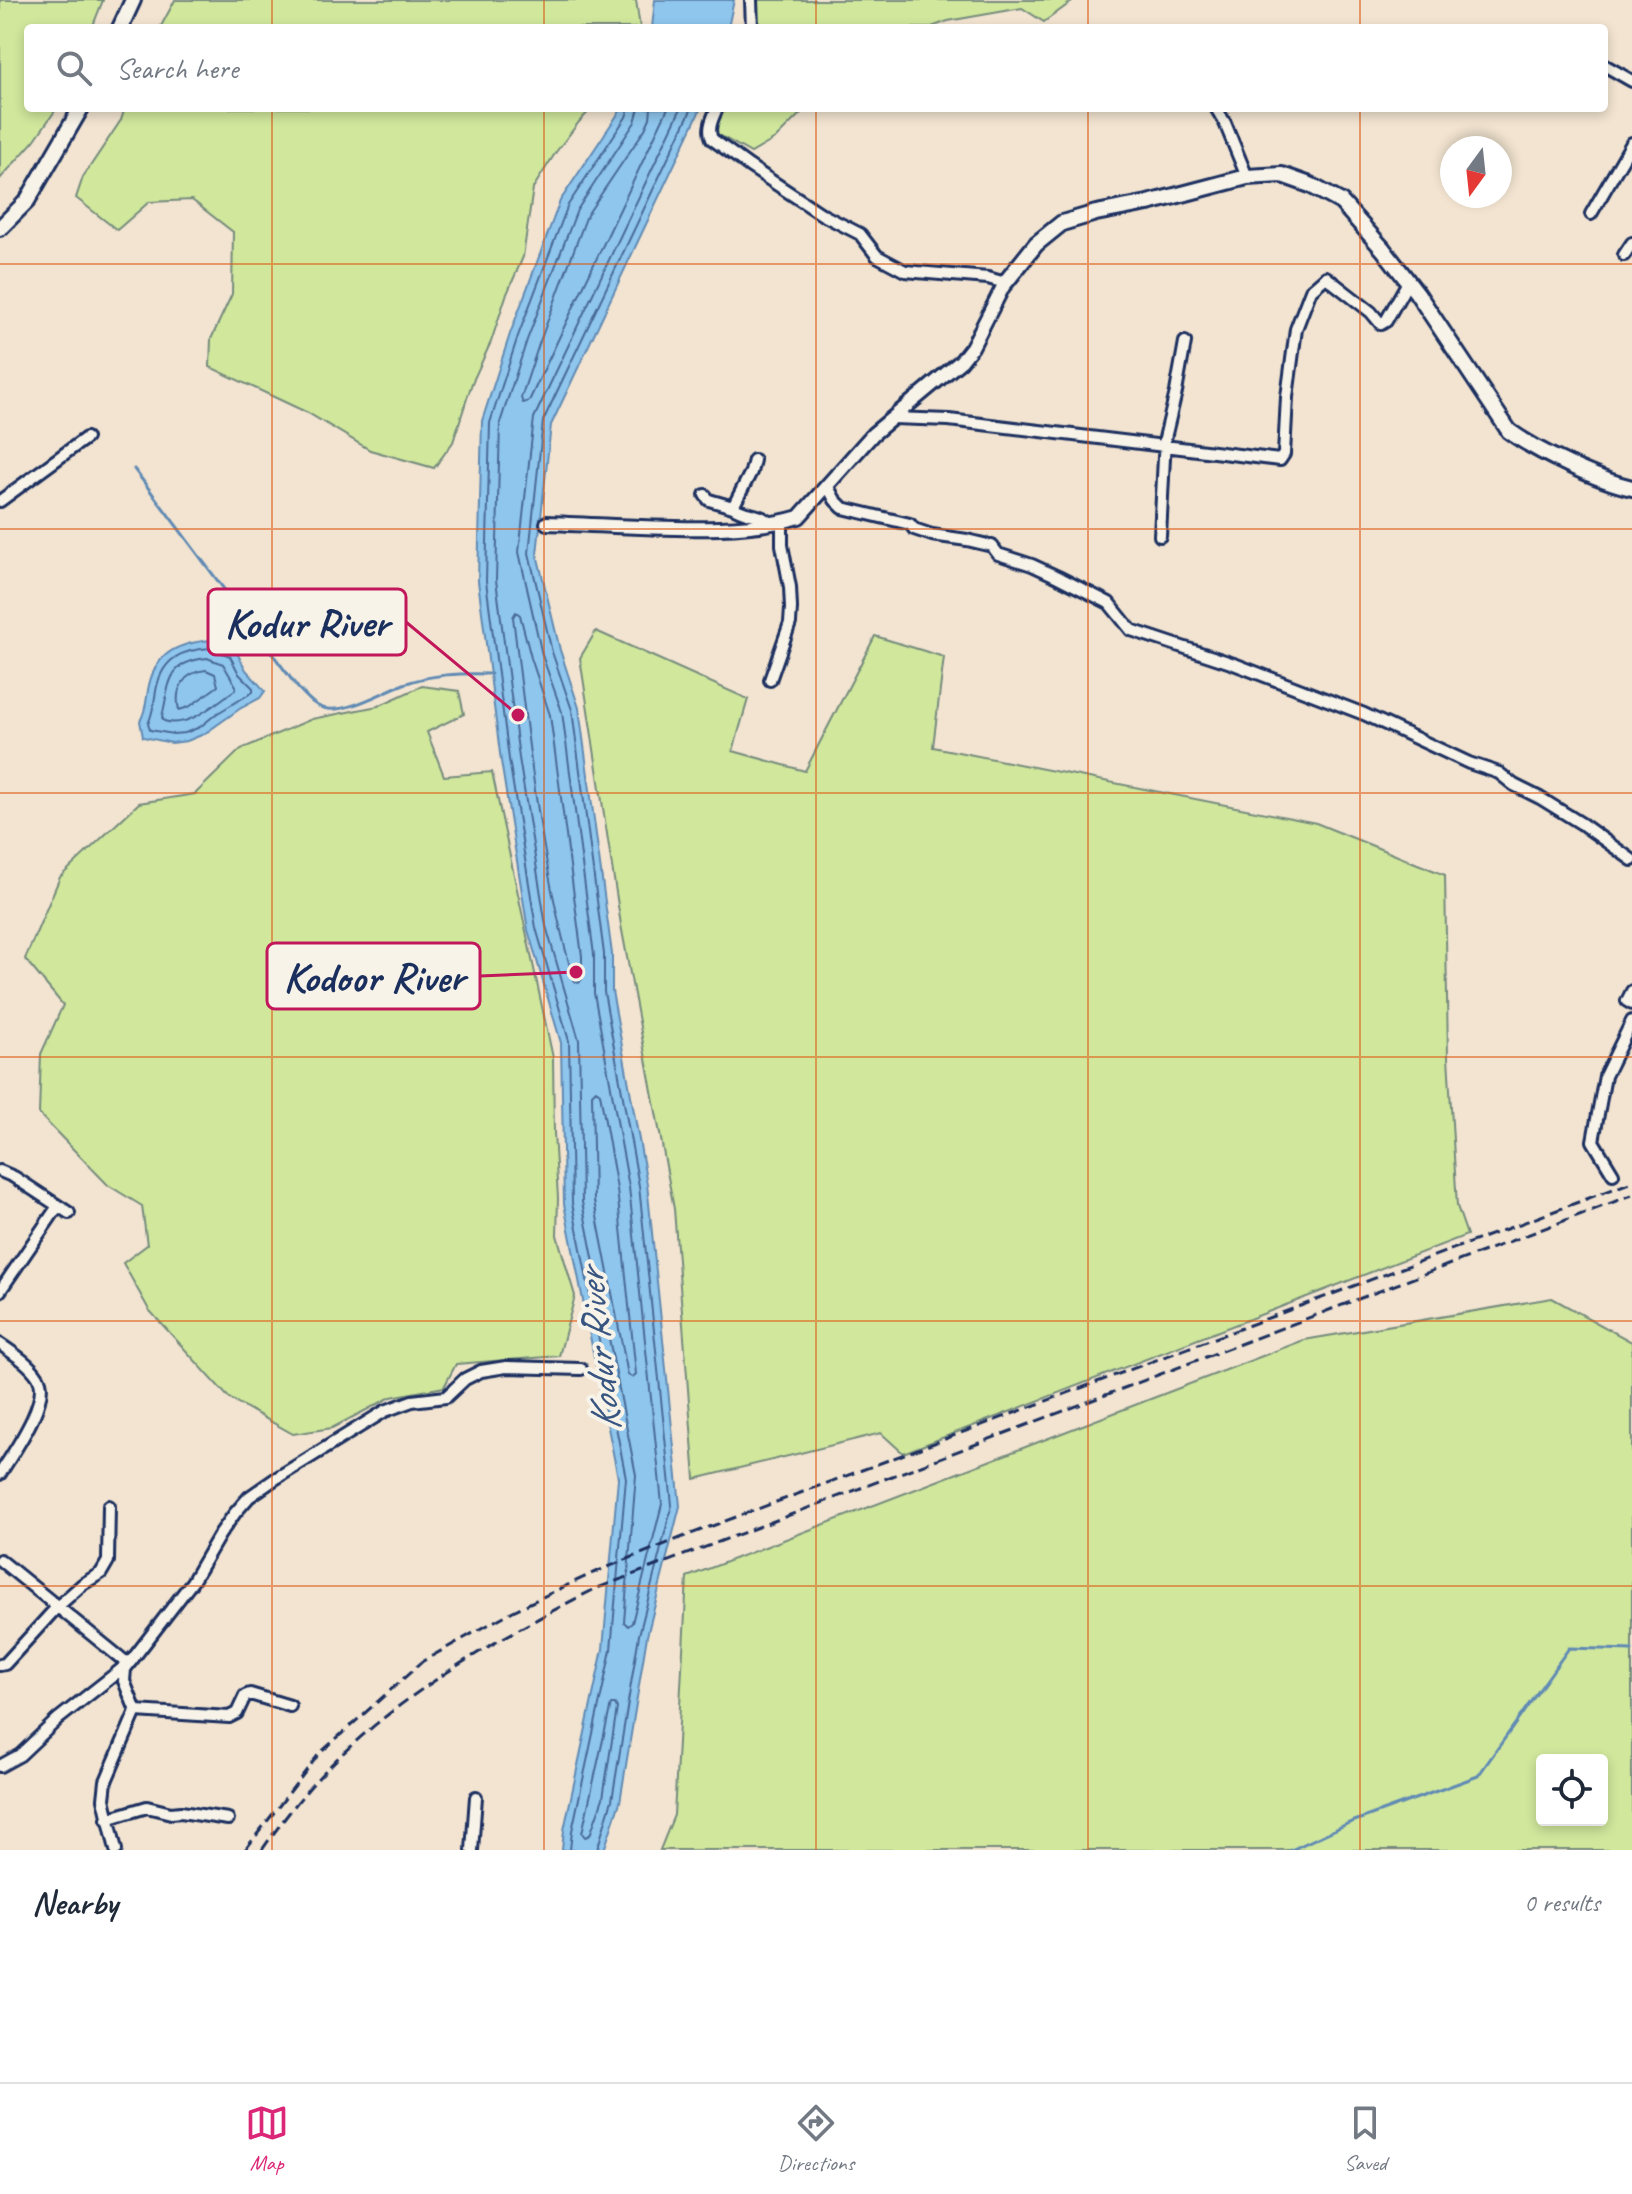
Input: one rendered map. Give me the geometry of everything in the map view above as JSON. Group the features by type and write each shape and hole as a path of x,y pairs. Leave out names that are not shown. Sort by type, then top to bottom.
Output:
{"main road":[{"path":"122,24 133,0"},
{"path":"0,228 27,201 79,112"},
{"path":"1005,283 1036,244 1062,223 1247,177 1282,175 1310,185 1341,202 1383,249 1509,431 1528,445 1632,488"}],"street":[{"path":"751,0 752,24"},
{"path":"1608,67 1632,81"},
{"path":"547,523 675,530 777,523 799,517 873,434 961,361 972,347 1005,283 988,278 905,271 877,256 860,234 823,215 712,139 709,132 715,112"},
{"path":"1218,112 1247,177"},
{"path":"1591,214 1632,143"},
{"path":"1624,255 1632,243"},
{"path":"893,418 949,420 1280,460 1284,454 1287,397 1296,329 1311,290 1326,277 1371,312 1381,324 1386,321 1408,282"},
{"path":"1160,536 1165,438 1185,342"},
{"path":"0,501 86,438"},
{"path":"733,507 754,460"},
{"path":"827,485 843,508 910,524 914,529 932,535 992,546 998,554 1032,565 1109,603 1131,630 1292,686 1364,714 1469,763 1499,773 1582,824 1632,860"},
{"path":"705,495 709,500 742,513 766,517 777,523 790,587 791,608 790,623 770,680"},
{"path":"1632,991 1627,1001 1632,1004"},
{"path":"1613,1174 1593,1141 1605,1076 1632,1021"},
{"path":"0,1171 69,1213"},
{"path":"0,1291 58,1206"},
{"path":"0,1344 19,1357 38,1377 42,1393 22,1438 0,1474"},
{"path":"116,1850 104,1799 106,1781 136,1711 123,1675 128,1664 192,1582 220,1534 249,1497 385,1411 412,1401 446,1397 465,1379 481,1371 506,1367 581,1369"},
{"path":"0,1665 5,1664 57,1607 101,1573 108,1561 109,1506"},
{"path":"0,1560 128,1664"},
{"path":"0,1766 20,1755 58,1719 128,1664"},
{"path":"136,1711 229,1717 237,1713 245,1696 250,1694 290,1706"},
{"path":"472,1850 476,1797"},
{"path":"107,1819 147,1807 171,1813 228,1819"}],"green space":[{"path":"0,0 103,0 94,24 24,24 24,112 54,112 34,141 0,179"},
{"path":"175,0 636,0 639,24 162,24"},
{"path":"756,0 1074,0 1044,22 1022,8 940,24 756,24"},
{"path":"124,112 588,112 556,152 533,188 523,257 472,383 453,442 434,468 370,450 308,413 210,367 211,339 232,294 233,232 192,200 149,202 117,230 76,198 83,177"},
{"path":"720,112 802,112 775,139 751,153 716,133 716,119"},
{"path":"596,631 748,699 733,751 805,771 875,636 944,657 933,747 1316,823 1445,875 1448,1057 1457,1206 1467,1235 903,1453 881,1433 695,1479 674,1209 621,925 580,658"},
{"path":"422,686 459,691 464,714 427,732 444,776 492,772 553,1058 557,1235 575,1296 559,1356 456,1364 444,1387 391,1397 332,1428 293,1434 229,1398 149,1310 123,1263 147,1245 142,1206 108,1185 39,1114 41,1054 63,1005 25,959 60,877 139,803 195,794 241,749 312,719 378,706"},
{"path":"1552,1298 1632,1342 1632,1850 660,1850 674,1815 687,1577 1304,1340"}],"water":[{"path":"655,0 734,0 729,24 652,24"},
{"path":"619,112 699,112 551,425 537,554 560,650 579,708 612,954 612,991 647,1184 680,1506 647,1636 620,1802 604,1850 562,1850 603,1649 618,1478 564,1204 561,1043 528,930 501,761 478,581 482,421 510,334 560,201"},
{"path":"211,640 235,649 246,670 265,691 260,698 204,734 187,741 172,743 143,737 140,721 158,664 171,651"}],"waterway":[{"path":"134,469 298,688 319,707 346,707 425,678 491,674"},
{"path":"1291,1850 1349,1823 1478,1776 1569,1648 1632,1650"}],"railway":[{"path":"245,1850 319,1754 423,1661 513,1611 593,1573 688,1535 1632,1182"},
{"path":"262,1850 310,1787 340,1756 407,1700 480,1652 595,1589 1632,1195"}],"place":[{"name":"Kodur River","path":"518,715"},
{"name":"Kodoor River","path":"576,972"}]}
